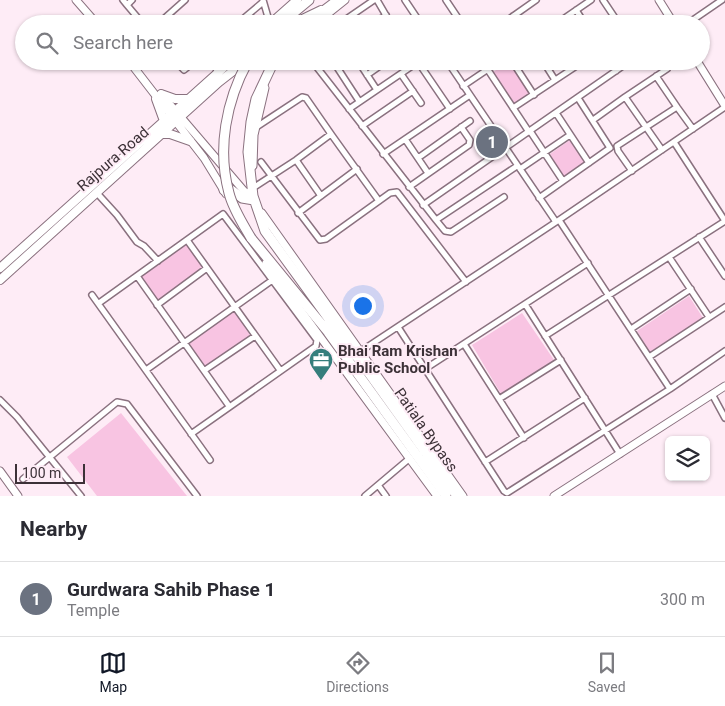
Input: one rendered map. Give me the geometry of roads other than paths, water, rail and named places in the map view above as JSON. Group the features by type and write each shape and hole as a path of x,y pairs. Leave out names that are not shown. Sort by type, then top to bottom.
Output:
{"highway":[{"path":"291,15 309,0"},
{"path":"318,15 338,0"},
{"path":"243,70 231,98 224,138 224,158 229,194 251,238 328,332 352,358 446,496"},
{"name":"Patiala Bypass","path":"270,70 256,99 251,122 248,152 254,198 265,231 352,358 457,496"},
{"path":"224,190 230,189 242,198 254,198"}],"main road":[{"path":"280,15 297,0"},
{"path":"312,15 328,8"},
{"name":"Rajpura Road","path":"0,268 221,70"},
{"name":"Rajpura Road","path":"0,280 219,82 235,70"},
{"path":"164,121 159,96 189,99"},
{"path":"161,134 170,134 190,141"}],"street":[{"path":"76,0 89,15"},
{"path":"123,0 136,15"},
{"path":"127,5 132,0"},
{"path":"168,15 185,0"},
{"path":"326,15 345,0"},
{"path":"353,15 376,0 385,15"},
{"path":"404,0 415,15"},
{"path":"446,0 456,15"},
{"path":"514,15 536,0"},
{"path":"569,15 591,0"},
{"path":"603,0 613,15"},
{"path":"658,0 668,15"},
{"path":"700,15 722,0"},
{"path":"248,15 263,1 267,15"},
{"path":"576,10 579,15"},
{"path":"136,70 178,120 190,141 224,190 251,242 352,358 464,496"},
{"path":"216,75 217,70"},
{"path":"275,70 263,94 255,129 253,164 263,216 352,358 410,458 437,496"},
{"path":"319,70 445,231 451,232 504,197"},
{"path":"339,70 359,101"},
{"path":"364,70 377,90"},
{"path":"367,75 374,70"},
{"path":"349,109 407,70"},
{"path":"423,70 450,109"},
{"path":"453,70 539,198 588,264 670,389"},
{"path":"464,86 488,70 563,181"},
{"path":"518,70 534,94"},
{"path":"549,70 555,80"},
{"path":"513,108 569,70"},
{"path":"593,120 664,70"},
{"path":"352,358 558,222 725,105 703,70"},
{"path":"423,205 616,71"},
{"path":"401,74 421,103"},
{"path":"656,76 692,129"},
{"path":"362,126 413,91"},
{"path":"383,154 470,96"},
{"path":"255,129 302,97 306,98 379,201"},
{"path":"625,97 662,150"},
{"path":"539,198 610,148 578,98"},
{"path":"632,171 618,151 617,146 677,107"},
{"path":"556,113 589,163"},
{"path":"178,120 244,191 254,198"},
{"path":"418,158 470,121"},
{"path":"408,186 470,145 470,140 461,127"},
{"path":"256,186 331,134"},
{"path":"436,220 570,135"},
{"path":"405,139 428,173"},
{"path":"545,336 725,221 674,142"},
{"path":"296,160 321,196"},
{"path":"261,162 316,238 323,241 394,191 397,192 466,282"},
{"path":"298,212 357,169"},
{"path":"96,192 117,215 137,242 144,246 158,261"},
{"path":"100,303 221,215 226,215 271,281 317,343 192,434"},
{"path":"699,237 725,276"},
{"path":"187,240 280,370"},
{"path":"669,257 709,317"},
{"path":"425,369 588,264"},
{"path":"157,304 207,268"},
{"path":"136,276 229,406"},
{"path":"146,370 271,281"},
{"path":"631,329 691,289"},
{"path":"92,295 100,303 210,460"},
{"path":"525,304 620,454"},
{"path":"649,357 725,307"},
{"path":"398,327 504,491 511,492 725,351"},
{"path":"205,370 255,336"},
{"path":"464,344 524,438"},
{"path":"499,400 561,360"},
{"path":"554,496 725,386"},
{"path":"712,394 725,418"},
{"path":"485,462 585,398"},
{"path":"0,400 17,417 81,496"},
{"path":"22,479 117,402 122,401 127,404 197,496"},
{"path":"365,496 410,458"},
{"path":"0,471 18,496"},
{"path":"378,485 386,496"}],"place":[{"name":"Gurdwara Sahib Phase 1","path":"492,142"},
{"name":"Bhai Ram Krishan Public School","path":"321,381"}]}
